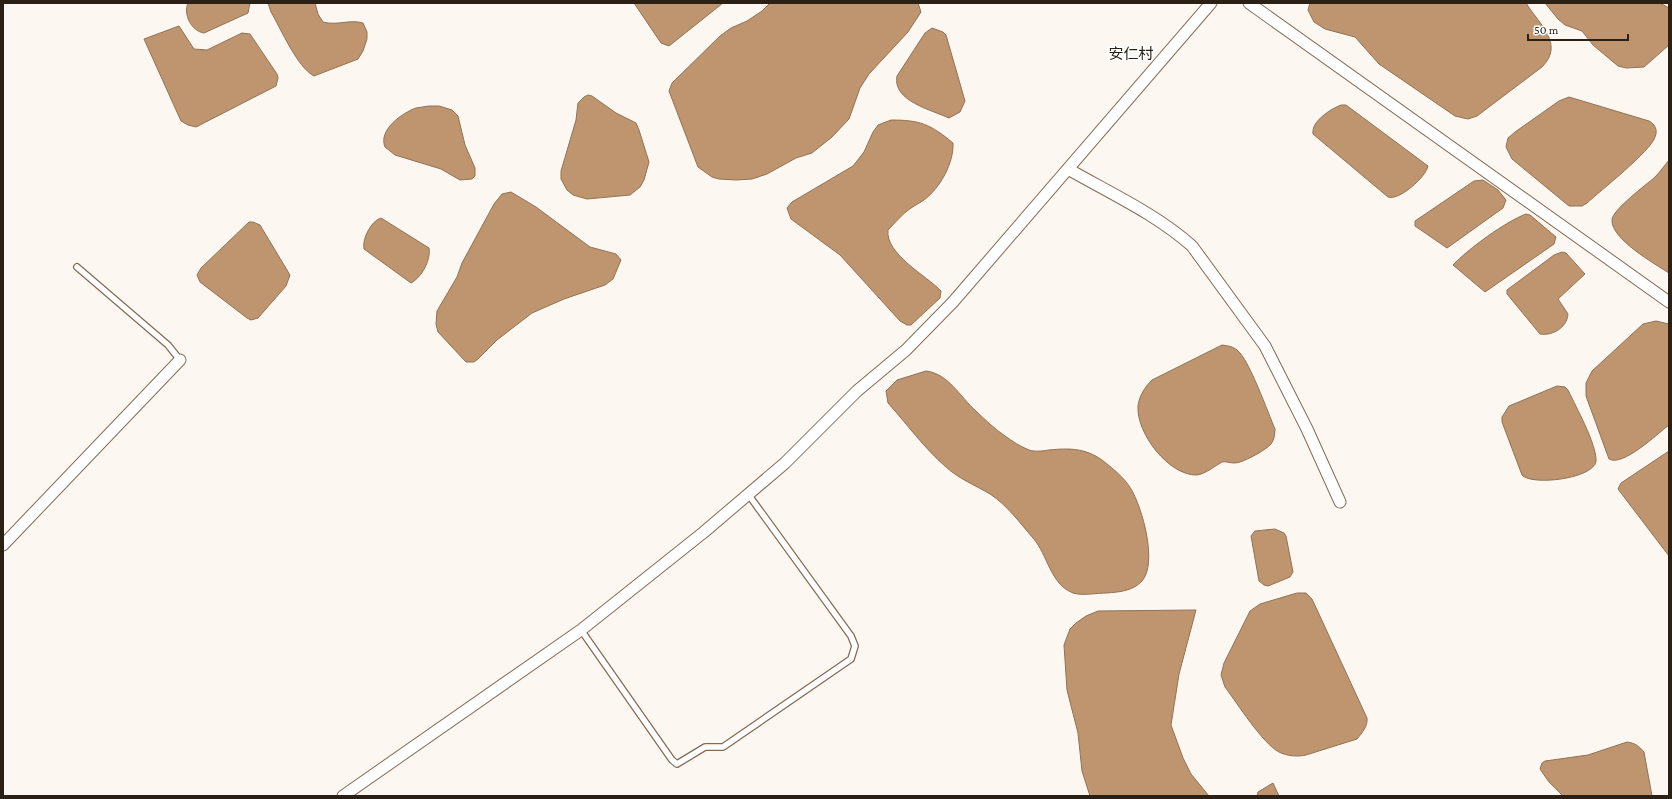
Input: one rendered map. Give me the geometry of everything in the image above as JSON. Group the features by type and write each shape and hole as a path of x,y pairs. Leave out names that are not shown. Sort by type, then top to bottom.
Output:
{"street":[{"path":"343,796 581,630 643,581 785,463 857,391 906,350 929,328 1211,3"},
{"path":"1249,3 1669,302"},
{"path":"1068,169 1161,222 1179,234 1192,246 1265,346 1307,429 1340,502"},
{"path":"3,545 180,360"}],"lane":[{"path":"77,266 168,345 180,360"},
{"path":"581,630 672,760 677,764 705,747 723,748 851,659 855,646 851,636 748,494"}],"shaded area":[{"path":"188,3 250,3 248,13 204,33 195,29 189,21 187,17"},
{"path":"268,3 315,3 318,14 323,22 363,23 367,32 367,39 363,51 358,59 314,76 302,65 296,56 271,12"},
{"path":"634,3 723,3 669,46 661,43"},
{"path":"770,3 918,3 921,12 908,32 869,74 860,88 849,119 832,137 812,153 796,158 767,174 752,179 736,180 712,177 698,167 669,91 672,83 720,36 731,28 747,21 762,11"},
{"path":"1310,3 1526,3 1548,34 1551,50 1548,59 1542,67 1477,116 1468,119 1455,116 1379,64 1355,37 1325,29 1314,22 1308,10"},
{"path":"1545,3 1660,3 1669,8 1669,45 1644,67 1626,68 1618,66 1593,45 1582,31 1565,25 1558,19"},
{"path":"179,26 194,49 207,50 242,33 250,34 277,74 278,78 276,86 196,127 181,121 144,39"},
{"path":"932,28 943,32 946,35 965,101 960,112 949,118 924,108 907,98 897,85 897,76 925,33"},
{"path":"588,95 592,96 616,113 636,123 639,130 649,162 644,180 640,187 630,195 587,199 573,195 567,190 561,179 561,171 576,120 578,103"},
{"path":"1569,97 1649,121 1653,124 1656,130 1655,137 1645,152 1582,206 1569,206 1512,159 1506,147 1508,138 1515,132 1559,101"},
{"path":"1341,105 1346,105 1428,166 1417,182 1405,192 1393,197 1388,197 1313,134 1313,129 1318,120 1332,109"},
{"path":"429,106 439,106 452,110 458,116 465,145 475,168 475,176 472,179 460,180 441,169 395,155 385,147 385,134 398,118 410,110"},
{"path":"891,120 910,121 924,124 938,131 953,143 953,151 948,167 935,189 924,200 905,213 888,230 889,239 893,248 908,264 941,291 940,298 911,325 907,325 900,321 840,255 791,219 787,208 792,202 853,166 864,152 873,132 878,125"},
{"path":"1669,160 1669,273 1626,243 1614,227 1612,220 1617,210 1655,177"},
{"path":"1483,180 1498,190 1506,200 1503,208 1447,248 1415,226 1415,221 1474,181"},
{"path":"511,192 536,207 590,247 616,254 621,260 613,279 605,285 564,299 532,313 497,340 474,362 466,362 438,332 436,324 437,311 457,277 462,263 494,204 502,194"},
{"path":"1526,214 1530,215 1556,237 1554,244 1485,292 1453,265 1487,236"},
{"path":"381,218 429,248 429,258 425,268 419,277 411,283 364,249 364,240 368,231 377,220"},
{"path":"249,222 260,225 290,275 286,286 258,318 251,320 200,282 197,275 201,268"},
{"path":"1562,252 1566,253 1585,274 1558,299 1568,314 1562,327 1549,334 1540,334 1507,294 1507,290 1554,255"},
{"path":"1656,321 1669,324 1669,425 1631,454 1615,460 1609,459 1586,396 1586,383 1592,371 1643,324"},
{"path":"1222,345 1232,347 1242,355 1258,387 1275,429 1274,437 1272,442 1264,450 1242,461 1237,463 1222,462 1207,472 1197,475 1186,473 1166,461 1148,440 1142,428 1139,417 1139,402 1143,392 1152,380"},
{"path":"926,371 934,373 948,381 990,424 1023,447 1034,451 1063,449 1083,451 1096,456 1118,473 1131,489 1144,521 1147,535 1149,562 1147,573 1142,581 1134,587 1112,593 1077,594 1065,589 1054,576 1038,545 1008,509 996,498 951,471 938,460 888,403 886,391 897,380"},
{"path":"1557,386 1565,387 1568,390 1590,436 1596,461 1593,467 1585,472 1562,479 1537,480 1528,478 1522,475 1502,422 1502,417 1509,406"},
{"path":"1669,451 1669,556 1618,489 1621,483"},
{"path":"1275,529 1284,533 1286,536 1293,572 1290,577 1268,586 1259,581 1251,536 1255,531"},
{"path":"1297,593 1306,593 1312,599 1367,718 1367,724 1357,739 1306,755 1296,756 1279,752 1266,741 1250,722 1225,687 1221,675 1224,663 1250,611 1260,604"},
{"path":"1196,610 1179,674 1171,725 1183,758 1191,774 1209,796 1090,796 1082,771 1078,733 1067,690 1064,645 1070,629 1086,616 1098,611"},
{"path":"1627,742 1637,745 1644,752 1652,796 1563,796 1549,782 1540,769 1542,763 1545,761 1588,755"},
{"path":"1273,783 1279,796 1257,796 1258,792"}],"district":[{"name":"安仁村","path":"1131,54"}]}
